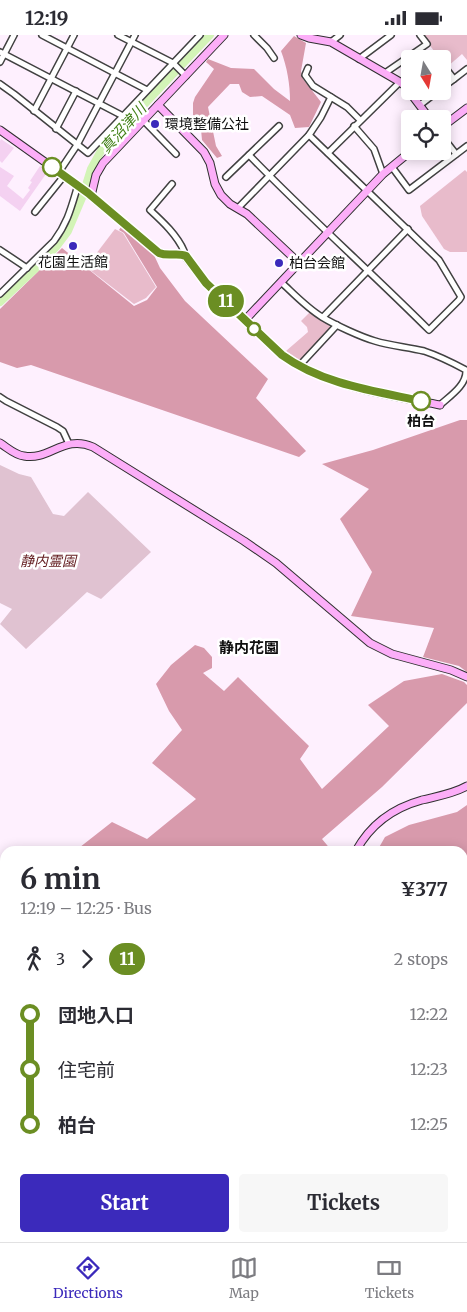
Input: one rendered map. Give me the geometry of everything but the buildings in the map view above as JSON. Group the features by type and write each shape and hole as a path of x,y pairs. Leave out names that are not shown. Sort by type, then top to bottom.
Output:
{"street":[{"path":"0,62 2,53 14,35"},
{"path":"42,35 147,90"},
{"path":"34,111 74,35"},
{"path":"118,35 174,65 184,74"},
{"path":"35,212 61,174 135,35"},
{"path":"90,195 96,175 103,163 158,105 184,74 224,35"},
{"path":"254,35 274,58"},
{"path":"300,35 331,42 400,82 328,153"},
{"path":"331,42 340,35"},
{"path":"359,59 391,35"},
{"path":"385,73 427,44 420,35"},
{"path":"0,84 88,153 147,90 174,65 197,36"},
{"path":"2,53 123,116"},
{"path":"308,68 305,75 313,86 347,107 360,120"},
{"path":"451,81 467,69"},
{"path":"451,75 454,79"},
{"path":"56,129 76,91"},
{"path":"238,208 309,135 322,117 331,97"},
{"path":"417,100 424,110"},
{"path":"420,105 426,100"},
{"path":"158,105 204,152 210,163 215,184 221,195 230,204 246,214 299,263"},
{"path":"451,120 467,108"},
{"path":"143,120 176,153"},
{"path":"226,177 279,126"},
{"path":"354,126 374,149 383,174"},
{"path":"0,130 79,186 159,253 168,256 182,254 186,256 206,283 282,355 298,366 344,384 440,405 467,377 466,370 446,359 430,353 375,341 322,317 281,282"},
{"path":"249,155 327,233 430,330 461,297 457,289 439,260 309,135"},
{"path":"392,167 409,190 467,146"},
{"path":"451,148 456,154"},
{"path":"245,320 367,190 401,159"},
{"path":"172,184 150,210 181,243 184,251 182,254"},
{"path":"0,294 61,232 67,221 79,186"},
{"path":"322,317 408,229"},
{"path":"0,250 27,267"},
{"path":"298,366 338,325"},
{"path":"0,397 64,431 69,445"},
{"path":"0,443 16,453 28,457 40,455 62,446 84,443 93,447 276,563 362,637 380,649 408,659 451,670 467,677"},
{"path":"359,846 367,833 396,810 420,801 455,792 467,786"}],"shaded area":[{"path":"422,35 467,35 467,60 462,54 451,64 451,50 433,50"},
{"path":"294,36 306,43 301,71 303,79 321,102 309,127 295,128 290,115 262,96 250,97 242,92 239,84 230,84 208,107 216,146 222,156 217,158 202,140 200,119 193,115 195,97 214,69 206,62 208,59 231,68 254,69 274,89 290,101 288,76 281,51"},
{"path":"1,139 14,148 2,163 0,161"},
{"path":"40,166 48,171 20,211 0,196 0,167 14,176 7,186 23,199 30,190 28,188 32,182 30,181"},
{"path":"465,170 467,172 467,252 450,252 444,249 422,216 420,206"},
{"path":"121,227 154,255 160,268 185,301 268,379 256,398 306,451 299,457 31,365 17,368 0,362 0,309 62,248 134,306 147,300 157,287 124,233 119,230"},
{"path":"115,229 123,233 156,287 146,298 134,304 86,267"},
{"path":"310,312 332,326 300,361 286,351 308,332 307,327 301,321"},
{"path":"460,420 467,420 467,672 459,666 423,657 434,628 351,616 372,572 340,519 369,489 322,464 373,450"},
{"path":"195,645 204,648 212,657 212,668 203,673 224,691 238,677 309,746 300,759 322,789 389,726 368,705 404,681 442,674 464,682 467,685 467,703 382,787 322,839 328,846 81,846 112,822 147,839 196,799 152,763 182,730 169,711 156,684 171,665"},
{"path":"467,805 467,846 380,846 385,837 409,825 457,812"}],"green space":[{"name":"静内霊園","path":"0,465 19,474 31,477 53,514 64,516 88,492 151,552 101,599 87,592 26,649 0,624 12,609 0,603"}],"waterway":[{"name":"真沼津川","path":"0,302 35,269 68,231 82,198 91,169 102,149 210,35"}],"bus line":[{"name":"11","path":"52,167 88,193 159,253 168,256 182,254 186,256 206,283 290,361 328,379 344,384 421,401"}],"place":[{"name":"環境整備公社","path":"155,124"},
{"name":"花園生活館","path":"73,246"},
{"name":"柏台会館","path":"279,263"},
{"name":"柏台","path":"421,401"}],"district":[{"name":"静内花園","path":"249,647"}]}
